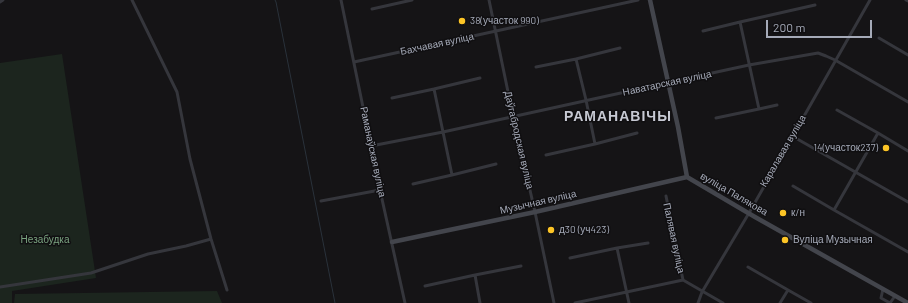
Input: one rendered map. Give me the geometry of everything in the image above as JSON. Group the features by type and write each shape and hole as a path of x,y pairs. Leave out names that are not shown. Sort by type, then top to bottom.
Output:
{"street":[{"path":"132,0 177,92 190,159 211,239 227,290"},
{"name":"Раманаўская вуліца","path":"341,0 405,303"},
{"path":"372,9 412,0"},
{"name":"Даўгабродская вуліца","path":"489,0 554,303"},
{"name":"Бахчавая вуліца","path":"354,62 638,0"},
{"name":"вуліца Палякова","path":"650,0 678,127 687,177 908,303"},
{"name":"Каралавая вуліца","path":"698,303 702,292 749,213 870,0"},
{"path":"703,31 816,5"},
{"path":"740,22 759,109"},
{"path":"879,38 908,55"},
{"path":"536,67 620,48"},
{"name":"Наватарская вуліца","path":"371,146 443,132 749,65 818,53 835,60 908,102"},
{"path":"576,59 595,144"},
{"path":"392,98 480,78"},
{"path":"434,89 452,175"},
{"path":"716,118 777,105"},
{"path":"837,110 908,151"},
{"path":"546,155 637,133"},
{"path":"834,210 878,133"},
{"path":"792,136 908,202"},
{"path":"413,184 496,164"},
{"name":"Музычная вуліца","path":"392,242 535,212 687,177"},
{"path":"793,186 908,252"},
{"path":"321,201 380,190"},
{"name":"Палявая вуліца","path":"666,196 683,280"},
{"path":"0,287 91,273 148,254 211,239"},
{"path":"570,258 648,242"},
{"path":"617,248 629,303"},
{"path":"425,286 521,266"},
{"path":"748,267 811,303"},
{"path":"475,275 480,303"},
{"path":"575,303 683,280 723,303"},
{"path":"883,289 881,298 890,303 895,296"},
{"path":"780,303 788,290"}],"green space":[{"name":"Незабудка","path":"62,54 96,278 12,291 12,303 0,303 0,63"},
{"path":"217,291 222,303 14,303 15,294"}],"waterway":[{"path":"275,0 335,303"}],"place":[{"name":"38(участок 990)","path":"462,21"},
{"name":"14(участок237)","path":"886,148"},
{"name":"к/н","path":"783,213"},
{"name":"д30 (уч423)","path":"551,230"},
{"name":"Вуліца Музычная","path":"785,240"}],"district":[{"name":"РАМАНАВІЧЫ","path":"618,116"}]}
